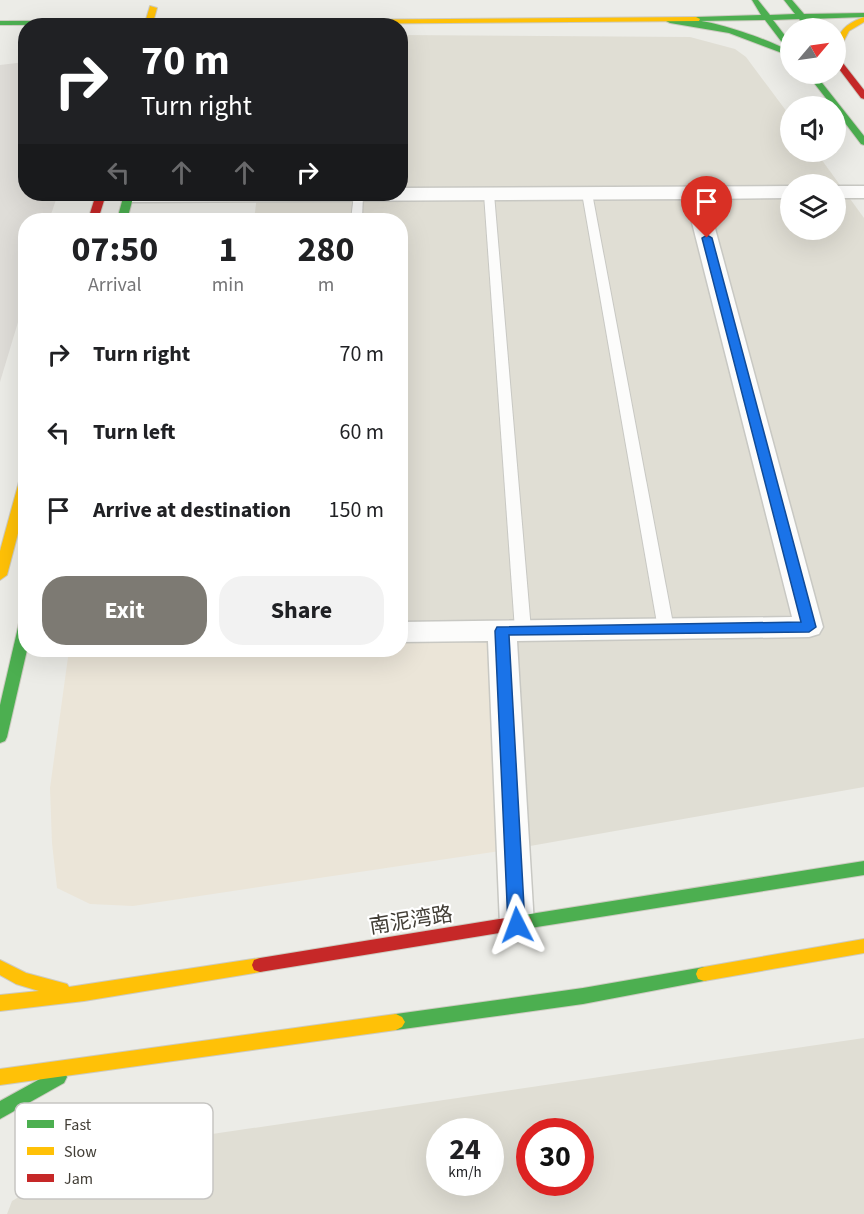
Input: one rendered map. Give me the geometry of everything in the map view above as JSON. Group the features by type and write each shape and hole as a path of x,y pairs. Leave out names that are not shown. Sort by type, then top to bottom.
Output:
{"main road":[{"path":"743,1 774,0"},
{"path":"788,0 802,18"},
{"path":"755,1 780,34"},
{"path":"206,8 245,14"},
{"path":"132,18 245,14 780,20"},
{"path":"234,18 245,14"},
{"path":"846,19 864,17"},
{"path":"846,27 864,17"},
{"path":"669,20 741,31 780,49"},
{"path":"0,23 18,23"},
{"path":"846,70 864,96"},
{"path":"819,84 864,142"},
{"path":"0,575 18,508"},
{"path":"0,736 18,657"},
{"name":"南泥湾路","path":"0,1003 84,993 864,868"},
{"path":"0,1077 583,996 864,946"},
{"path":"0,967 22,979 53,988 84,993"},
{"path":"0,1111 55,1078 96,1065"}],"street":[{"path":"408,195 780,192"},
{"path":"846,192 864,192"},
{"path":"408,632 809,627 695,193"},
{"path":"213,201 256,204 290,201"},
{"path":"512,630 517,925"}],"lane":[{"path":"587,193 666,628"},
{"path":"489,194 512,630"}],"shaded area":[{"path":"408,35 690,37 735,49 746,57 780,103 780,162 823,162 832,174 780,174 780,240 846,240 846,193 864,218 864,787 513,849 408,646 408,213 255,213 256,201 408,201"},
{"path":"18,63 18,201 56,201 51,213 18,213 18,322 0,382 0,65"},
{"path":"502,631 513,849 133,906 90,904 57,888 52,843 50,788 68,657 408,657 408,632"},
{"path":"864,1038 864,1214 7,1214 12,1201 15,1199 213,1199 213,1134"}],"traffic: fast":[{"path":"788,0 803,18"},
{"path":"755,1 780,34"},
{"path":"696,19 864,15"},
{"path":"670,21 732,32 780,49"},
{"path":"0,23 18,23"},
{"path":"819,84 864,142"},
{"path":"124,213 127,201"},
{"path":"0,737 18,657"},
{"path":"524,922 864,868"},
{"path":"396,1022 583,996 704,974"},
{"path":"0,1111 58,1077"}],"traffic: slow":[{"path":"150,18 153,8"},
{"path":"408,21 696,19"},
{"path":"846,29 864,19"},
{"path":"0,575 18,508"},
{"path":"704,974 864,946"},
{"path":"0,1003 84,993 260,965"},
{"path":"0,967 22,979 61,989"},
{"path":"0,1077 396,1022"}],"traffic: jam":[{"path":"846,73 864,96"},
{"path":"95,213 99,201"},
{"path":"260,965 524,922"}],"route":[{"path":"517,925 502,631 809,627 707,238"}]}
